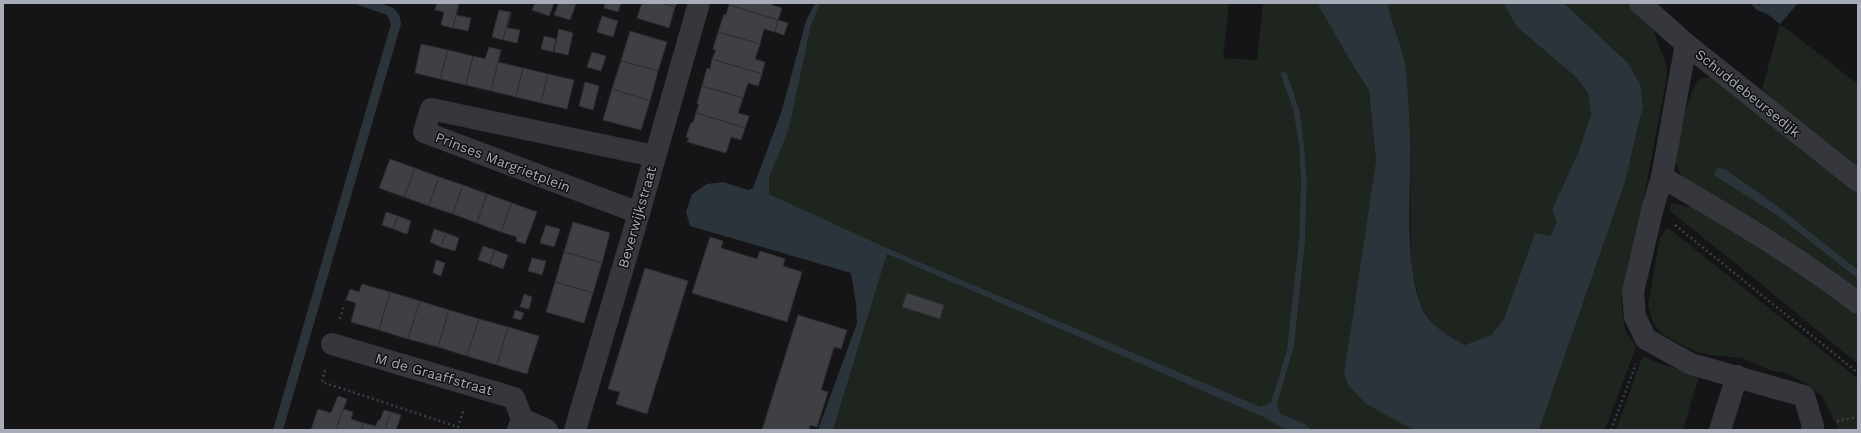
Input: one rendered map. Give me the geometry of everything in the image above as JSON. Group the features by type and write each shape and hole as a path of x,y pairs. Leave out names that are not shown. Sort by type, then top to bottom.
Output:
{"street":[{"name":"Beverwijkstraat","path":"575,430 699,3"},
{"name":"Schuddebeursedijk","path":"1640,3 1686,44 1858,182"},
{"path":"1686,44 1662,177 1653,207 1633,292 1636,317 1646,339 1691,364 1804,396 1813,426 1812,430"},
{"name":"Prinses Margrietplein","path":"639,213 424,132 431,109 654,156"},
{"path":"1662,177 1758,233 1818,273 1858,303"},
{"name":"M de Graaffstraat","path":"332,344 514,398 520,425"},
{"path":"1720,430 1737,376"},
{"path":"520,425 547,430"}],"path":[{"path":"1653,207 1858,373"},
{"path":"1611,430 1646,339"}],"shaded area":[{"path":"353,3 377,3 391,7 399,16 401,24 283,430 273,430 391,24 387,15"},
{"path":"815,3 821,3 811,25 789,129 769,178 769,194 889,249 1261,407 1271,402 1287,349 1299,239 1301,180 1299,145 1293,109 1280,73 1286,71 1299,109 1307,181 1305,241 1294,347 1277,404 1281,414 1305,424 1312,430 1286,430 1263,417 887,254 833,430 818,430 857,323 856,303 851,273 690,226 686,212 692,194 707,184 723,182 748,190 753,188 782,110 806,21"},
{"path":"821,3 1229,3 1223,58 1257,60 1263,3 1317,3 1355,69 1369,90 1376,161 1344,374 1366,404 1413,430 1312,430 1305,424 1281,414 1277,404 1294,347 1305,241 1307,181 1299,109 1285,71 1280,73 1293,109 1299,145 1301,180 1299,239 1287,349 1271,402 1261,407 889,249 769,194 769,178 789,129 811,25"},
{"path":"1317,3 1388,3 1405,64 1407,81 1410,134 1409,220 1415,284 1420,303 1427,317 1444,333 1465,345 1491,335 1504,319 1535,233 1550,236 1557,222 1552,210 1578,153 1591,115 1588,93 1576,77 1517,27 1503,3 1564,3 1628,63 1640,84 1643,106 1625,182 1539,430 1413,430 1366,404 1349,386 1344,374 1376,161 1369,90 1355,69"},
{"path":"1388,3 1503,3 1517,27 1576,77 1588,93 1591,115 1557,222 1550,237 1535,233 1504,319 1491,335 1465,345 1448,337 1434,326 1420,304 1411,265 1410,134 1405,63 1389,14"},
{"path":"1564,3 1629,3 1650,22 1666,64 1667,75 1642,208 1621,298 1625,330 1636,347 1605,430 1539,430 1625,182 1643,106 1640,84 1628,63"},
{"path":"1751,3 1760,5 1764,3 1798,3 1780,24 1769,15 1757,10"},
{"path":"1780,24 1858,84 1858,174 1761,93"},
{"path":"1713,76 1858,190 1858,270 1772,202 1725,169 1752,199 1778,216 1858,279 1858,295 1682,177 1677,166 1676,159 1683,119 1690,97 1698,80"},
{"path":"1717,168 1725,169 1772,202 1858,270 1858,279 1778,216 1714,175"},
{"path":"1671,203 1694,208 1793,265 1858,313 1858,364 1670,211"},
{"path":"1667,227 1858,379 1858,430 1839,430 1822,396 1805,383 1783,372 1772,371 1742,358 1708,355 1695,351 1663,335 1653,322 1648,305 1660,238"},
{"path":"887,254 1263,417 1286,430 833,430"},
{"path":"1643,355 1655,362 1699,376 1683,430 1616,430"}],"building":[{"path":"437,3 459,3 453,28 441,25 444,12 435,10"},
{"path":"535,3 554,3 549,16 532,10"},
{"path":"559,3 576,4 570,20 554,15"},
{"path":"605,3 621,3 618,12 604,8"},
{"path":"642,3 662,3 675,7 669,28 637,18"},
{"path":"662,3 677,3 675,7"},
{"path":"730,3 772,3 772,5 782,8 778,20 729,5"},
{"path":"729,5 778,20 775,32 764,29 760,44 718,32 724,14 726,15"},
{"path":"499,10 510,12 503,40 492,37"},
{"path":"510,12 507,28 520,30 517,43 503,40"},
{"path":"456,15 471,18 468,31 453,28"},
{"path":"602,16 618,21 613,37 597,32"},
{"path":"778,20 788,23 784,35 775,32"},
{"path":"559,29 573,33 568,55 554,52"},
{"path":"630,31 667,42 658,71 621,61"},
{"path":"718,32 760,44 755,59 765,62 762,74 712,59 716,50 713,49"},
{"path":"544,36 556,39 553,52 541,49"},
{"path":"421,44 448,50 440,79 415,73"},
{"path":"489,47 501,50 491,91 466,85 473,56 485,59"},
{"path":"448,50 473,56 466,85 440,79"},
{"path":"592,52 606,56 601,71 587,67"},
{"path":"712,59 762,74 758,86 748,83 743,98 702,86 707,68 710,69"},
{"path":"621,61 658,71 650,101 612,89"},
{"path":"498,62 523,68 516,97 491,91"},
{"path":"523,68 548,74 541,103 516,97"},
{"path":"548,74 574,80 567,109 541,103"},
{"path":"585,82 599,86 593,110 579,106"},
{"path":"702,86 743,98 738,113 749,116 745,128 696,113"},
{"path":"612,89 650,101 641,130 603,120"},
{"path":"696,113 745,128 741,140 731,137 726,153 687,142 689,138 686,137"},
{"path":"390,159 415,168 404,197 379,188"},
{"path":"415,168 439,177 429,206 404,197"},
{"path":"439,177 463,185 453,214 429,206"},
{"path":"463,185 487,194 477,223 453,214"},
{"path":"487,194 512,203 501,232 477,223"},
{"path":"512,203 537,212 525,244 516,241 517,237 501,232"},
{"path":"386,212 398,216 393,229 382,225"},
{"path":"398,216 411,221 407,234 393,229"},
{"path":"573,222 610,233 602,263 564,252"},
{"path":"546,225 560,229 554,247 540,243"},
{"path":"434,229 446,233 441,247 430,242"},
{"path":"446,233 459,238 455,251 441,247"},
{"path":"710,237 723,241 721,248 757,259 760,251 785,259 783,266 802,272 787,322 692,293"},
{"path":"483,246 495,250 490,264 478,260"},
{"path":"495,250 508,255 503,269 490,264"},
{"path":"564,252 602,263 593,293 555,282"},
{"path":"532,258 546,261 542,275 528,271"},
{"path":"436,260 445,263 441,276 433,273"},
{"path":"645,268 688,281 647,414 616,404 620,392 608,389"},
{"path":"555,282 593,293 584,323 546,312"},
{"path":"362,284 390,292 379,330 351,322 356,303 346,300 350,289 359,292"},
{"path":"390,292 420,301 408,339 379,330"},
{"path":"907,293 944,305 940,319 902,307"},
{"path":"524,294 532,297 529,309 520,307"},
{"path":"420,301 449,310 438,347 408,339"},
{"path":"449,310 479,319 467,356 438,347"},
{"path":"515,310 524,313 521,320 513,318"},
{"path":"798,315 847,330 841,349 834,347 821,390 828,392 817,427 810,425 809,430 762,430"},
{"path":"479,319 508,327 497,365 467,356"},
{"path":"508,327 539,336 527,374 497,365"},
{"path":"338,396 347,399 336,430 311,430 318,409 331,413"},
{"path":"343,409 353,412 351,419 363,423 361,430 336,430"},
{"path":"384,410 391,412 385,430 361,430 363,423 376,426"},
{"path":"391,412 401,415 396,430 385,430"}]}
